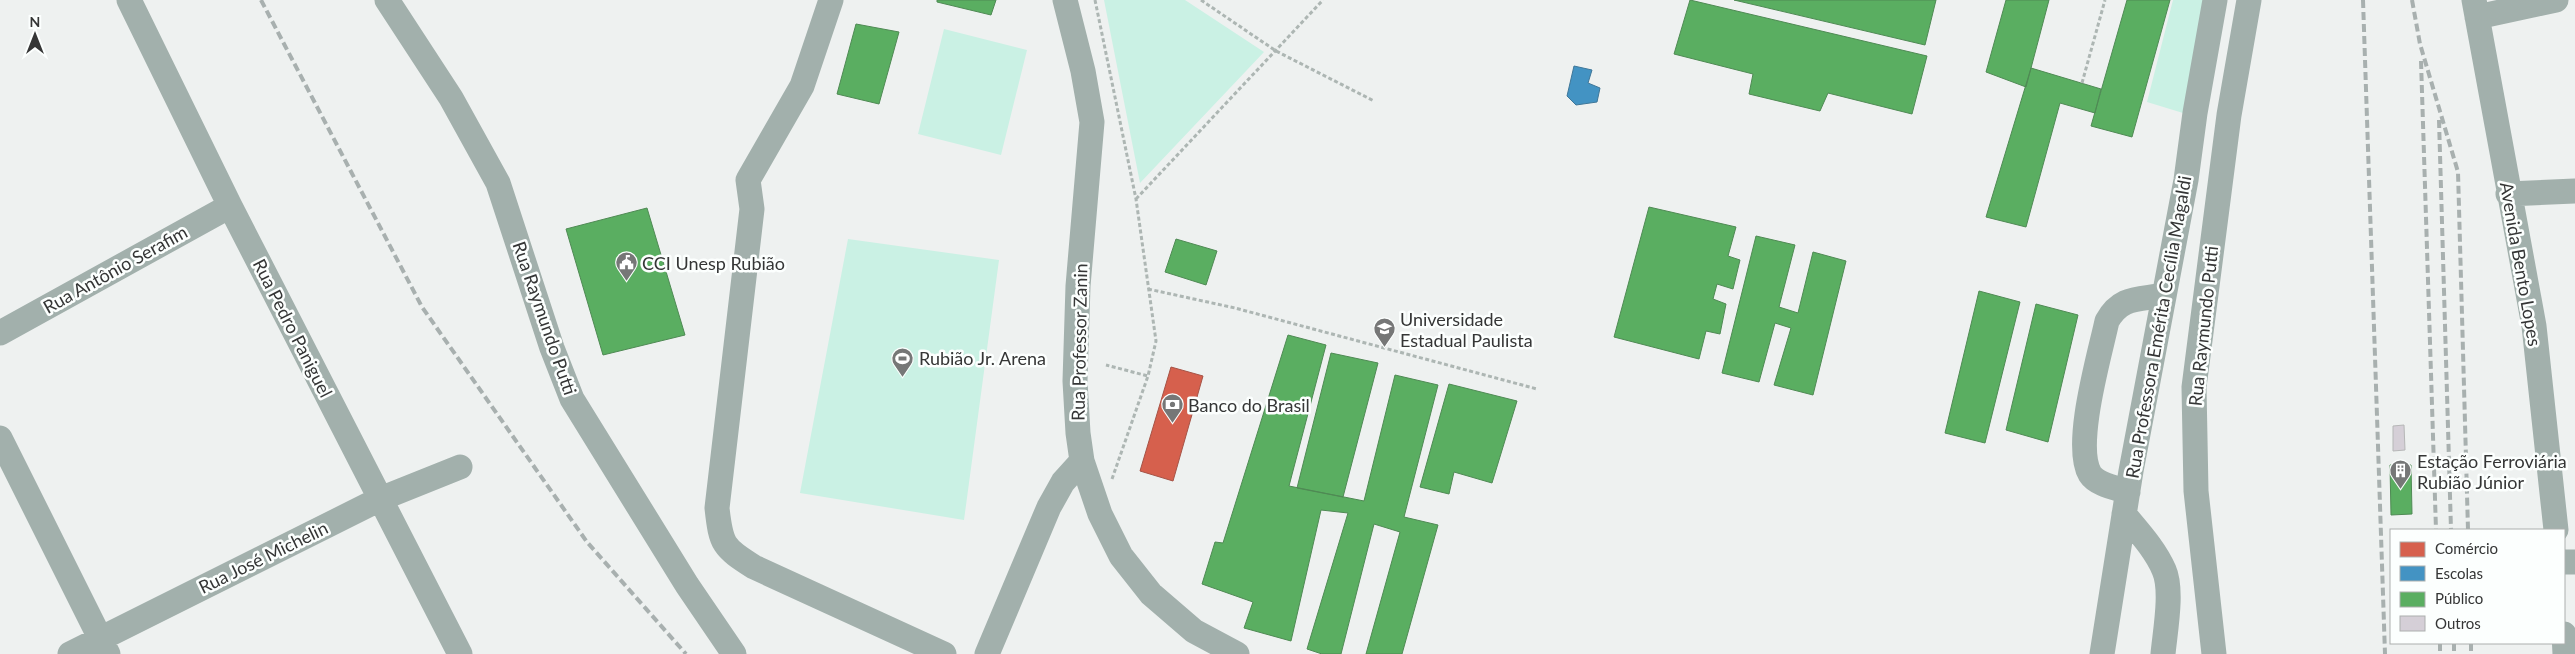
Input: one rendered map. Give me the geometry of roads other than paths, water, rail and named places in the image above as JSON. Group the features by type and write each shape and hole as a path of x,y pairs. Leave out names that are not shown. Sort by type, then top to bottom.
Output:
{"street":[{"name":"Rua Pedro Paniguel","path":"129,0 230,206 460,654"},
{"name":"Rua Raymundo Putti","path":"387,0 450,98 498,183 552,348 572,399 687,585 734,654"},
{"path":"831,0 802,86 748,180 752,209 717,508 720,535 729,550 754,567 944,654"},
{"name":"Rua Professor Zanin","path":"1065,0 1083,72 1092,122 1078,286 1075,380 1078,433 1082,462 1100,514 1121,556 1151,594 1194,630 1237,654"},
{"name":"Rua Professora Emérita Cecília Magaldi","path":"2102,654 2126,503 2186,180 2195,113 2216,0"},
{"name":"Rua Raymundo Putti","path":"2214,654 2196,491 2194,387 2228,115 2250,0"},
{"path":"2476,8 2556,0"},
{"name":"Avenida Bento Lopes","path":"2476,8 2508,194 2534,326 2556,529"},
{"path":"2508,194 2575,191"},
{"name":"Rua Antônio Serafim","path":"0,333 230,206"},
{"path":"2163,654 2168,591 2165,571 2126,503 2090,474 2086,461 2086,418 2107,321 2115,308 2127,302 2164,295"},
{"path":"0,438 104,646"},
{"path":"987,654 1049,507 1063,482 1082,462"},
{"name":"Rua José Michelin","path":"70,654 104,646 380,499 460,467"}],"railway":[{"path":"261,0 422,307 587,542 686,654"},
{"path":"2363,0 2385,654"},
{"path":"2412,0 2420,44 2458,172 2468,529"},
{"path":"2421,61 2436,529"},
{"path":"2439,120 2451,529"},
{"path":"2440,644 2440,654"},
{"path":"2454,644 2454,654"},
{"path":"2471,644 2471,654"}],"place":[{"name":"CCI Unesp Rubião","path":"626,282"},
{"name":"Universidade Estadual Paulista","path":"1384,348"},
{"name":"Rubião Jr. Arena","path":"903,377"},
{"name":"Banco do Brasil","path":"1172,424"},
{"name":"Estação Ferroviária Rubião Júnior","path":"2401,490"}]}
